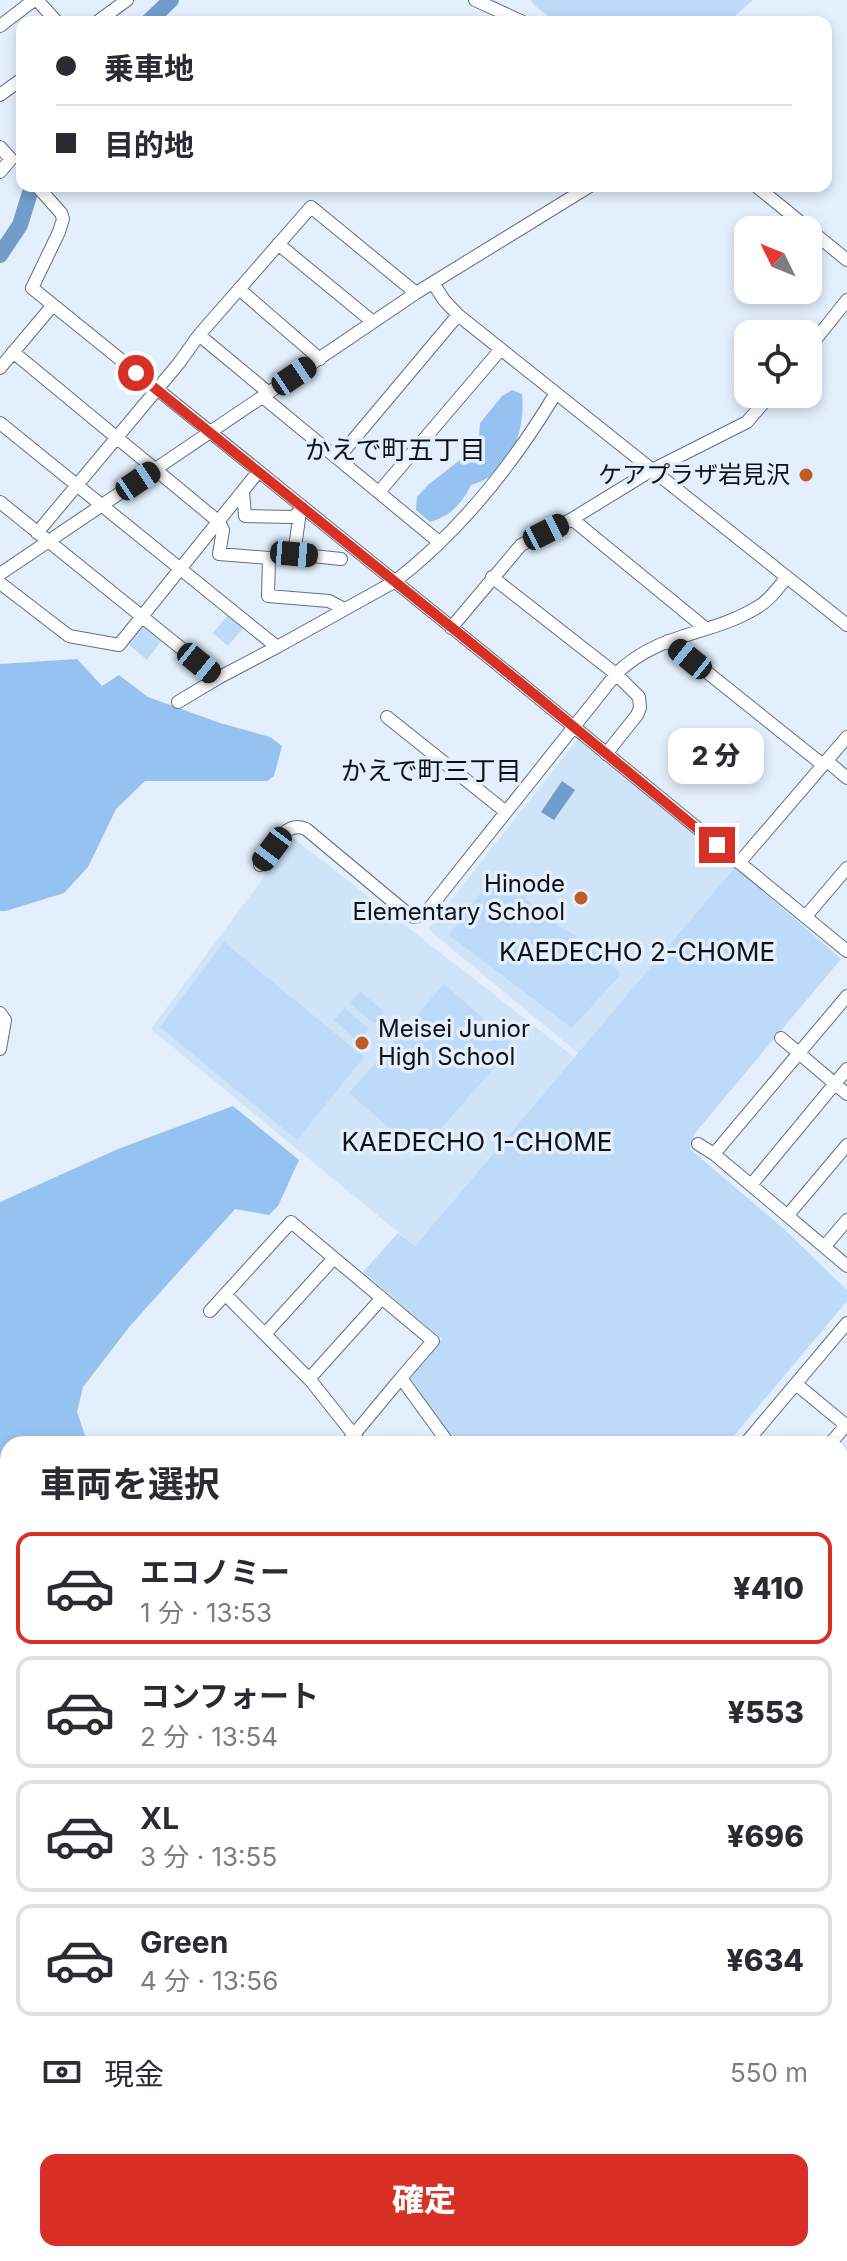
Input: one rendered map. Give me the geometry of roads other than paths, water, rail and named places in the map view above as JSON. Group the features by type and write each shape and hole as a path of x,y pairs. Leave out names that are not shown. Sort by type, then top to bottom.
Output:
{"street":[{"path":"0,26 36,0 51,16"},
{"path":"105,16 127,0"},
{"path":"475,0 510,16"},
{"path":"0,147 16,164"},
{"path":"0,172 11,159"},
{"path":"42,192 63,219 32,288 258,472 298,512 394,582 847,951"},
{"path":"0,574 416,293 580,192"},
{"path":"763,192 847,260"},
{"path":"37,533 199,335 311,207 416,293"},
{"path":"278,244 373,322"},
{"path":"433,283 458,315 847,625"},
{"path":"239,289 320,359"},
{"path":"822,331 847,300"},
{"path":"0,368 53,305"},
{"path":"338,458 458,315"},
{"path":"199,335 439,542"},
{"path":"379,492 501,349"},
{"path":"13,352 219,522 223,530 219,554 269,558 294,554 341,559"},
{"path":"178,702 409,571 500,478 556,393"},
{"path":"451,628 521,545 572,519 652,470 747,422 759,408"},
{"path":"0,423 277,647"},
{"path":"0,583 69,636 119,645 258,472"},
{"path":"243,491 245,516 298,512"},
{"path":"0,502 218,678"},
{"path":"294,554 298,512"},
{"path":"572,519 705,628"},
{"path":"269,558 268,596 329,601 344,609"},
{"path":"492,577 616,674 639,697 637,715 606,754"},
{"path":"260,865 283,833 292,826 299,826 408,914 419,917 432,906 616,674 638,655 757,608 787,577"},
{"path":"668,641 847,778"},
{"path":"387,717 506,812"},
{"path":"739,863 847,737"},
{"path":"806,916 847,868"},
{"path":"714,1154 847,996"},
{"path":"0,1013 5,1020 0,1049"},
{"path":"781,1038 847,1094"},
{"path":"751,1185 847,1069"},
{"path":"698,1144 847,1266"},
{"path":"788,1215 847,1145"},
{"path":"825,1246 847,1220"},
{"path":"210,1311 291,1222 433,1341 357,1436"},
{"path":"265,1334 334,1258"},
{"path":"225,1294 309,1379 349,1436"},
{"path":"309,1379 382,1298"},
{"path":"752,1436 847,1323"},
{"path":"401,1378 443,1436"},
{"path":"796,1384 847,1425"}],"waterway":[{"path":"154,16 171,0"},
{"path":"0,255 20,225 30,192"}],"place":[{"name":"ケアプラザ岩見沢","path":"806,475"},
{"name":"Hinode Elementary School","path":"581,898"},
{"name":"Meisei Junior High School","path":"362,1043"}],"district":[{"name":"かえで町五丁目","path":"395,450"},
{"name":"かえで町三丁目","path":"431,771"},
{"name":"KAEDECHO 2-CHOME","path":"637,952"},
{"name":"KAEDECHO 1-CHOME","path":"477,1142"}]}
